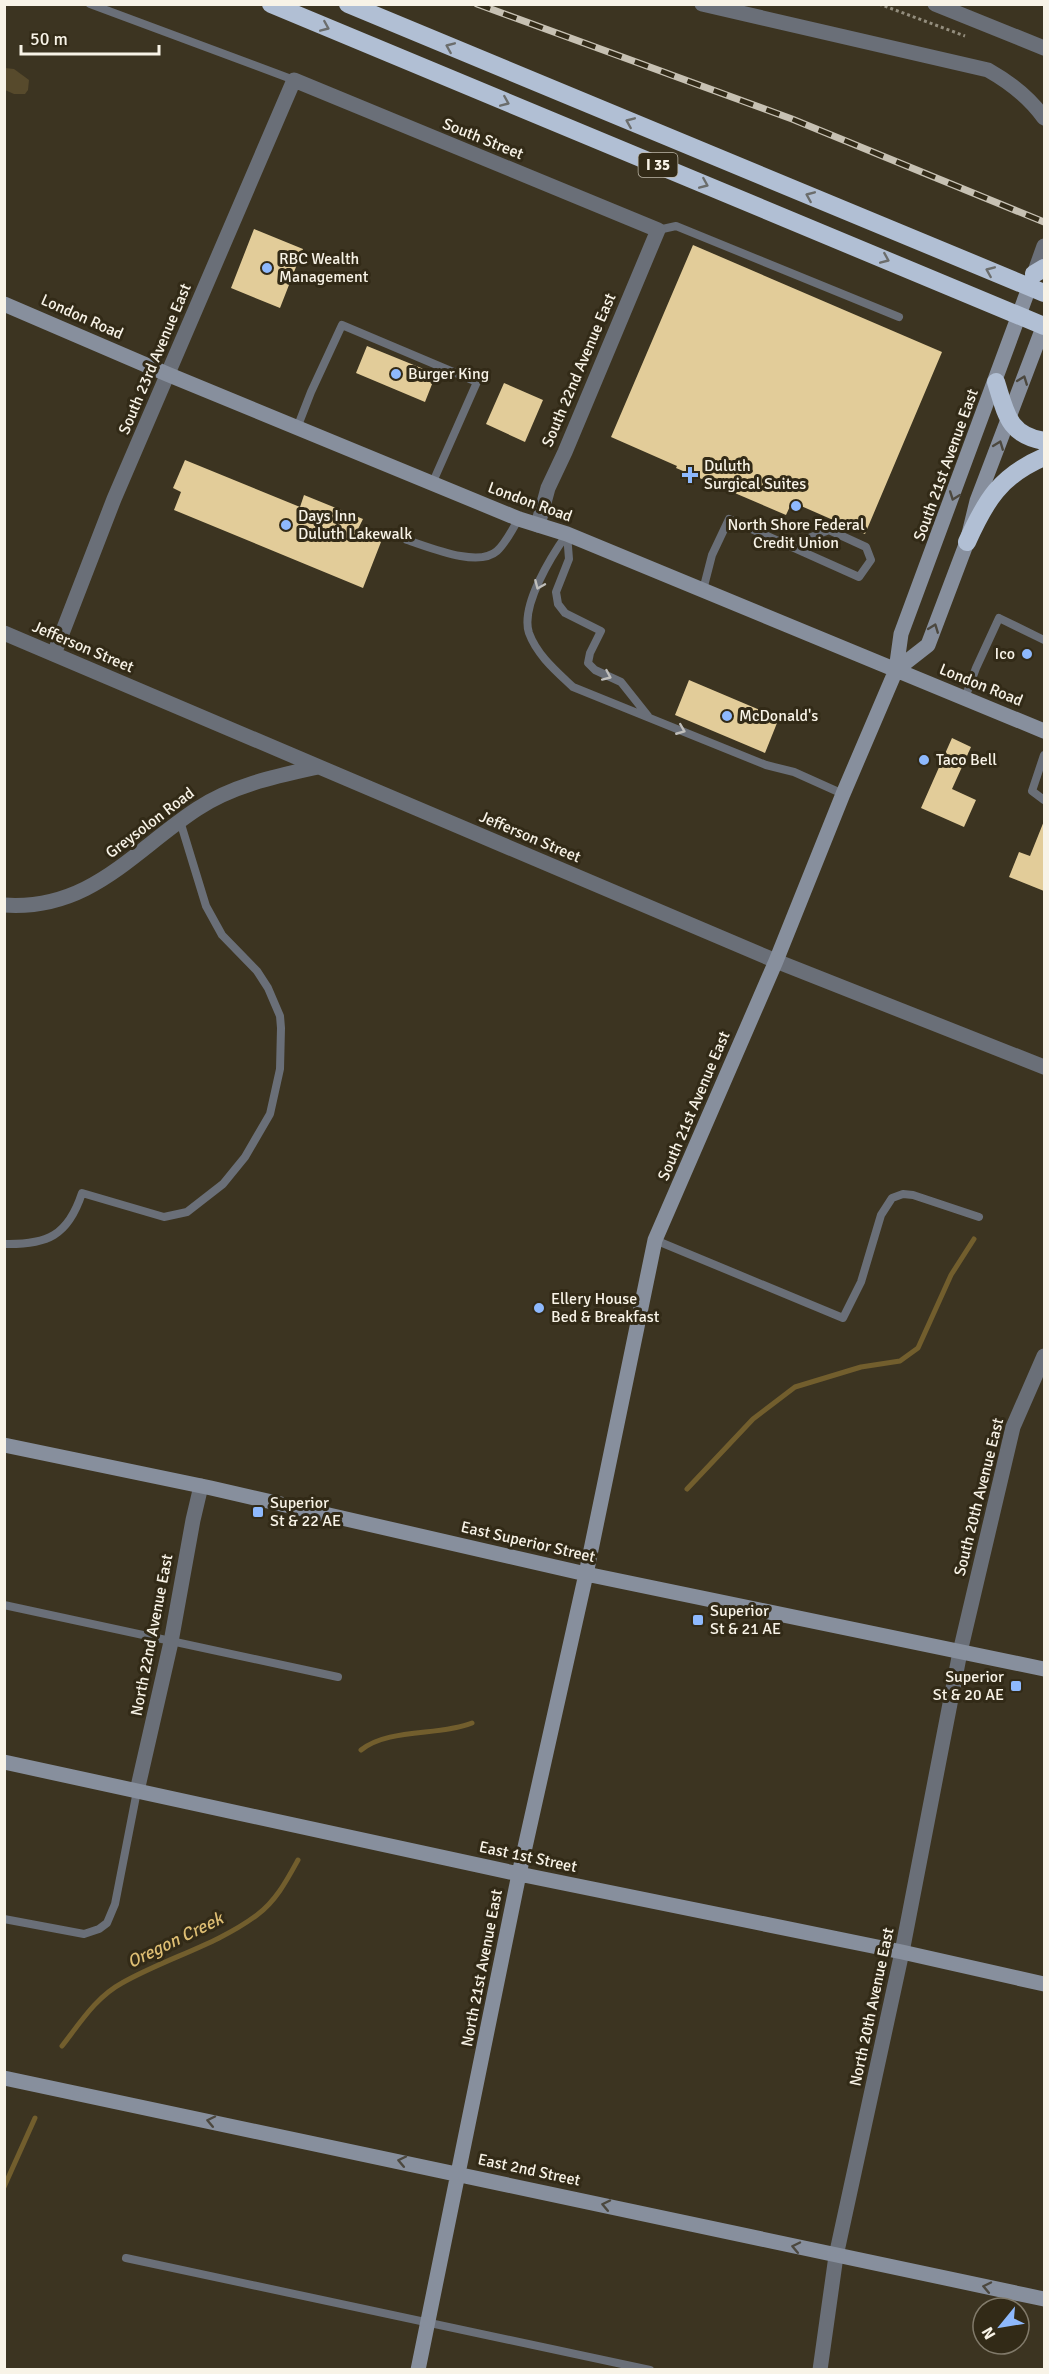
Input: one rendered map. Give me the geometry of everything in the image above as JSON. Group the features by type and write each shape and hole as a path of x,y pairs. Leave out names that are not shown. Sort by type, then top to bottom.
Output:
{"highway":[{"name":"I 35","path":"271,4 1042,330"},
{"name":"I 35","path":"348,4 1044,293"},
{"path":"996,382 1009,419 1018,432 1026,437 1044,441"},
{"path":"967,542 980,514 996,489 1016,472 1044,457"}],"main road":[{"name":"South 21st Avenue East","path":"586,1574 655,1240 776,961 896,670 901,634 1039,271"},
{"name":"London Road","path":"4,303 167,374 432,484 519,519 567,534 1044,731"},
{"name":"South 21st Avenue East","path":"896,670 928,645 967,542 977,501 1042,330"},
{"name":"East Superior Street","path":"4,1445 201,1486 586,1574 1044,1669"},
{"name":"North 21st Avenue East","path":"418,2370 519,1874 586,1574"},
{"name":"East 1st Street","path":"4,1762 519,1874 902,1952 1044,1984"},
{"name":"East 2nd Street","path":"4,2078 1044,2299"}],"street":[{"path":"702,4 988,70 1008,81 1028,98 1044,118"},
{"path":"935,4 1044,48"},
{"name":"South Street","path":"294,80 658,230"},
{"name":"South 23rd Avenue East","path":"54,654 114,499 294,80"},
{"name":"South 22nd Avenue East","path":"538,525 548,488 658,230"},
{"path":"1039,271 1044,246"},
{"name":"Jefferson Street","path":"4,633 776,961 1044,1067"},
{"name":"Greysolon Road","path":"4,905 28,905 72,896 124,866 180,821 218,797 242,787 318,767"},
{"name":"South 20th Avenue East","path":"960,1652 1013,1427 1030,1393 1044,1356"},
{"path":"1030,1393 1044,1399"},
{"name":"North 22nd Avenue East","path":"137,1791 171,1642 201,1486"},
{"name":"North 20th Avenue East","path":"820,2370 836,2256 902,1952 960,1652"}],"lane":[{"path":"90,4 294,80"},
{"path":"658,230 676,226 899,316"},
{"path":"297,428 342,325 477,382 432,484"},
{"path":"407,540 447,553 485,557 497,551 519,519"},
{"path":"703,590 712,555 729,519 859,577 871,560 866,547 829,530 809,538 803,552"},
{"path":"567,534 569,559 556,592 558,604 565,613 602,631 590,653 588,663 595,670 621,682 648,717"},
{"path":"567,534 553,553 529,610 528,630 536,647 549,665 573,687 766,765 794,772 843,794"},
{"path":"965,698 999,618 1044,640"},
{"path":"1044,755 1032,791 1044,800"},
{"path":"4,1244 41,1243 50,1239 77,1209 82,1193 164,1217 187,1212 223,1184 245,1157 270,1114 280,1069 282,1028 280,1016 268,988 257,971 222,935 206,906 180,821"},
{"path":"655,1240 843,1318 861,1282 881,1215 892,1198 903,1194 913,1195 979,1217"},
{"path":"4,1605 338,1677"},
{"path":"4,1919 77,1934 91,1932 107,1923 115,1904 137,1791"},
{"path":"126,2258 650,2370"}],"path":[{"path":"879,4 967,37"}],"shaded area":[{"path":"5,68 14,69 29,80 25,94 14,94 5,90"}],"building":[{"name":"RBC Wealth Management","path":"254,229 303,249 280,308 231,288"},
{"path":"693,245 942,352 865,534 792,502 786,515 676,468 677,466 611,437"},
{"name":"Burger King","path":"367,346 436,374 425,402 356,373"},
{"path":"504,383 543,400 525,442 486,424"},
{"name":"Days Inn Duluth Lakewalk","path":"185,460 300,507 304,495 363,519 357,531 381,542 363,588 174,510 181,492 173,488"},
{"name":"McDonald's","path":"689,680 779,718 765,753 675,715"},
{"path":"952,738 971,747 952,789 976,800 964,827 921,808"},
{"path":"1044,821 1044,891 1009,877 1019,852 1030,856"}],"waterway":[{"name":"Oregon Creek","path":"687,1489 753,1419 795,1387 861,1367 900,1361 918,1348 951,1275 974,1239"},
{"name":"Oregon Creek","path":"361,1750 385,1738 445,1730 472,1723"},
{"name":"Oregon Creek","path":"62,2046 89,2011 113,1989 139,1974 225,1935 257,1915 275,1897 298,1860"},
{"name":"Oregon Creek","path":"4,2187 35,2118"}],"railway":[{"path":"477,4 792,119 1044,222"}],"place":[{"name":"RBC Wealth Management","path":"267,268"},
{"name":"Burger King","path":"396,374"},
{"name":"Duluth Surgical Suites","path":"690,475"},
{"name":"North Shore Federal Credit Union","path":"796,506"},
{"name":"Days Inn Duluth Lakewalk","path":"286,525"},
{"name":"Ico","path":"1027,654"},
{"name":"McDonald's","path":"727,716"},
{"name":"Taco Bell","path":"924,760"},
{"name":"Ellery House Bed & Breakfast","path":"539,1308"},
{"name":"Superior St & 22 AE","path":"258,1512"},
{"name":"Superior St & 21 AE","path":"698,1620"},
{"name":"Superior St & 20 AE","path":"1016,1686"}]}
